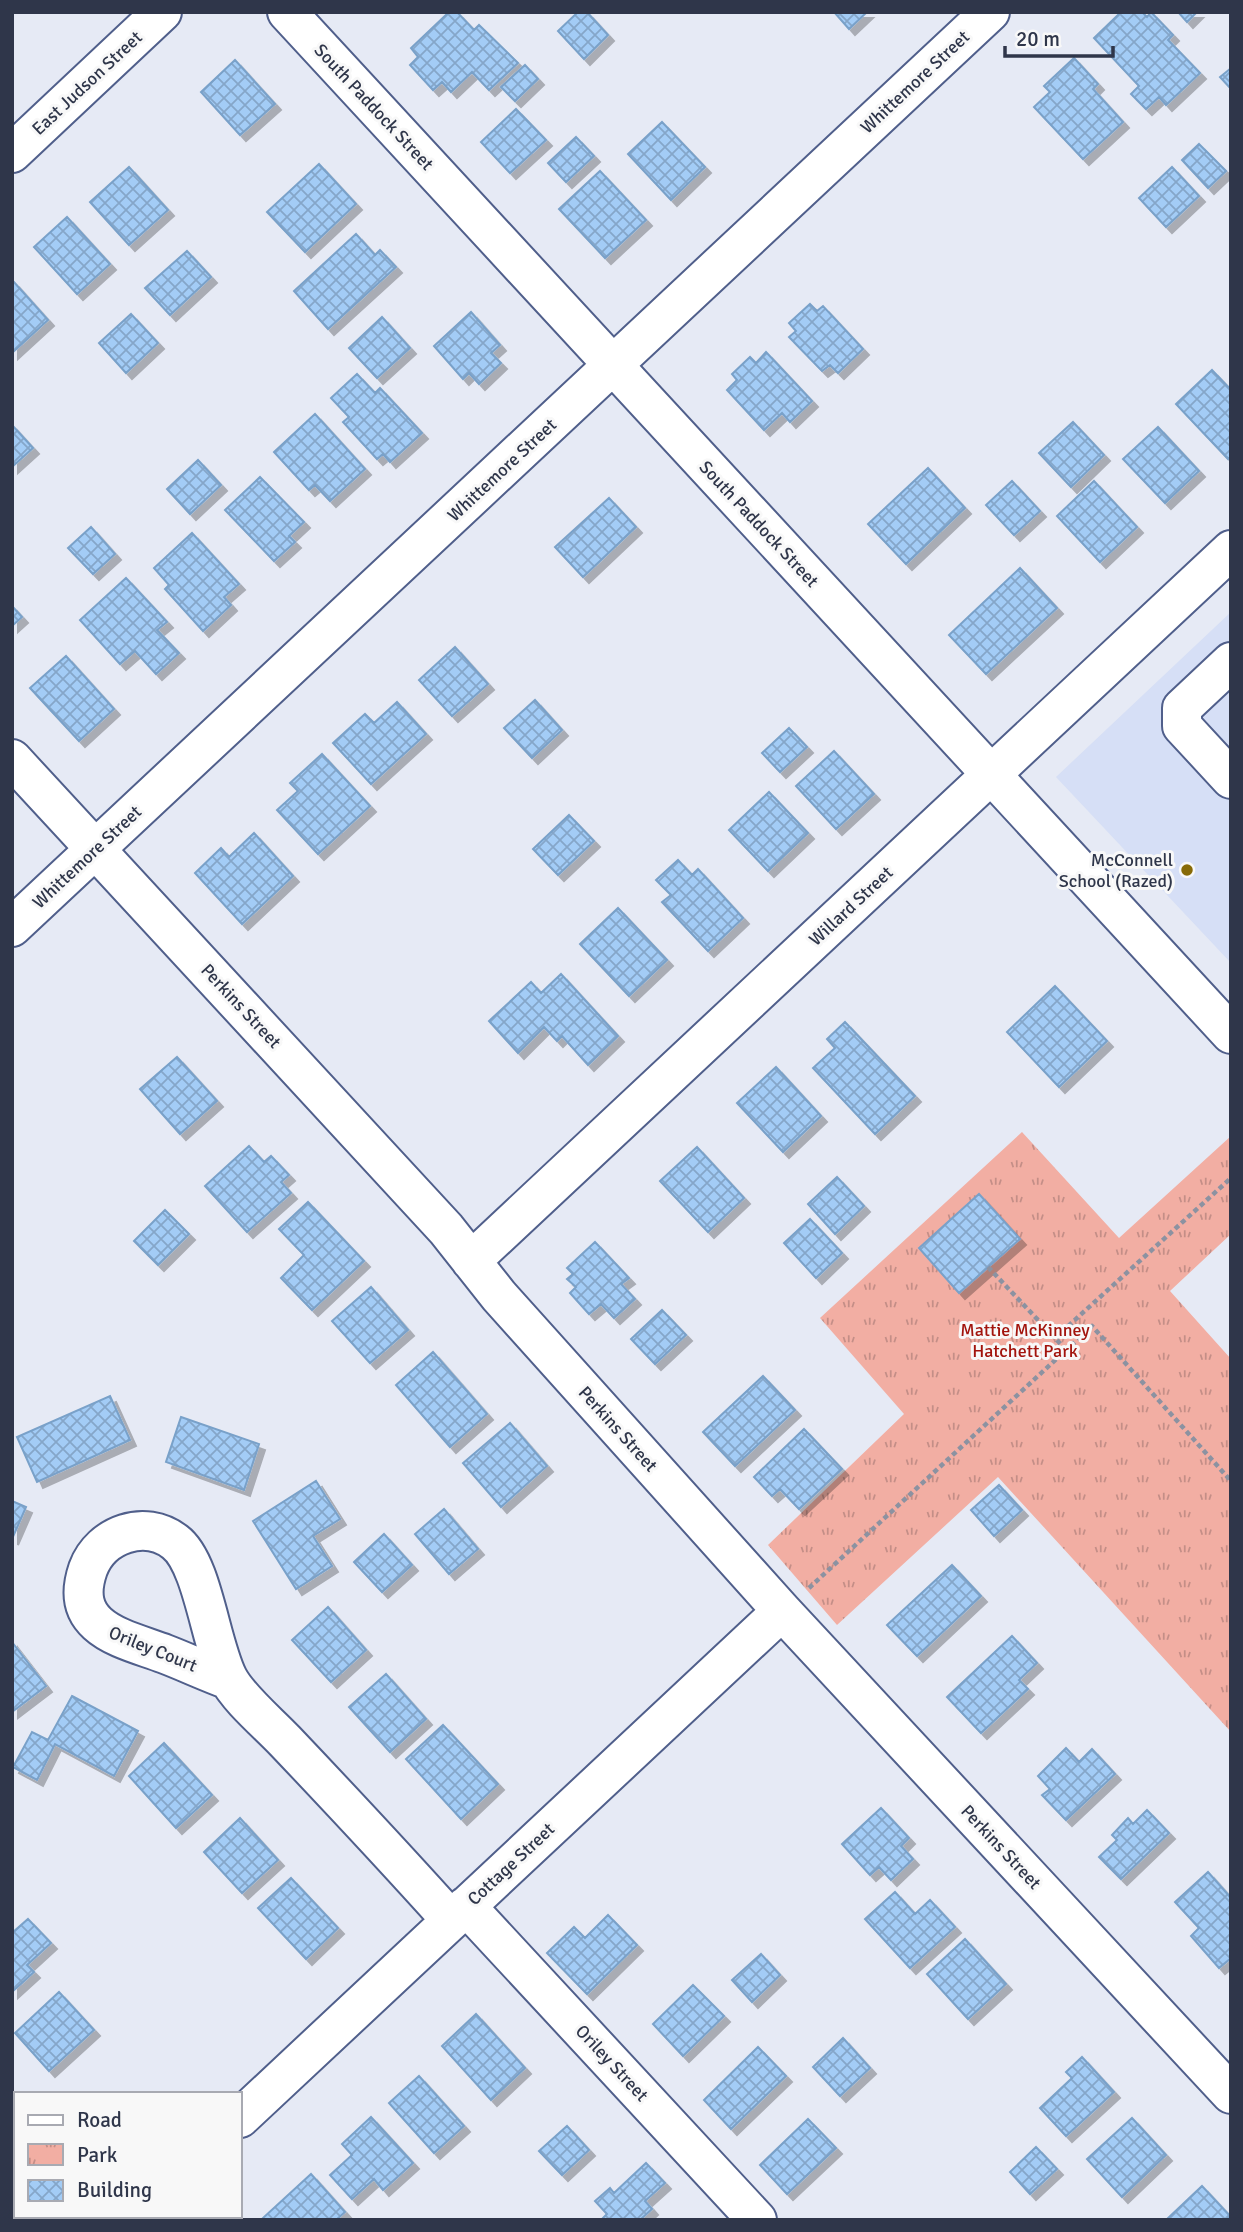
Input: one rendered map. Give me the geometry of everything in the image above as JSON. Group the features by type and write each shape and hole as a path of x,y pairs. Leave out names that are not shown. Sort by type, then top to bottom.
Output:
{"street":[{"name":"East Judson Street","path":"12,153 162,12"},
{"name":"South Paddock Street","path":"287,12 990,775 1225,1016"},
{"name":"Whittemore Street","path":"12,927 990,12"},
{"name":"Willard Street","path":"471,1261 1231,550"},
{"path":"1231,662 1182,708 1182,726 1231,779"},
{"name":"Perkins Street","path":"12,759 446,1229 499,1296 794,1600 1226,2079"},
{"name":"Cottage Street","path":"242,2116 794,1600"},
{"path":"229,1680 459,1913"},
{"name":"Oriley Street","path":"459,1913 757,2220"}],"path":[{"path":"1055,1338 1231,1178"},
{"path":"988,1267 1066,1350"},
{"path":"794,1600 1092,1326 1231,1481"}],"shaded area":[{"name":"McConnell School (Razed)","path":"1231,612 1231,963 1056,777"}],"green space":[{"name":"Mattie McKinney Hatchett Park","path":"1022,1132 1119,1238 1231,1136 1231,1234 1170,1291 1231,1359 1231,1732 998,1477 837,1625 768,1545 904,1414 820,1318"}],"building":[{"path":"449,12 457,12 474,30 479,25 518,63 489,90 472,72 451,92 442,82 433,90 410,65 418,57 411,48"},
{"path":"578,12 587,12 608,35 584,59 558,31"},
{"path":"834,12 867,12 849,29"},
{"path":"1121,12 1142,12 1147,17 1151,12 1173,35 1168,40 1200,73 1166,105 1159,97 1146,109 1131,94 1139,86 1094,38"},
{"path":"1178,12 1197,12 1187,22"},
{"path":"1074,58 1098,84 1093,89 1123,122 1083,159 1034,107 1050,92 1044,86"},
{"path":"235,60 275,104 240,135 201,92"},
{"path":"525,65 538,79 515,101 501,87"},
{"path":"1231,68 1231,89 1220,77"},
{"path":"516,109 546,140 510,173 481,142"},
{"path":"662,122 705,167 671,200 628,154"},
{"path":"576,137 594,156 566,182 548,163"},
{"path":"1199,144 1226,171 1208,188 1182,160"},
{"path":"319,164 356,204 305,252 267,212"},
{"path":"129,167 168,210 129,245 90,202"},
{"path":"1172,167 1199,196 1166,227 1139,198"},
{"path":"600,171 646,220 605,258 559,209"},
{"path":"67,217 110,264 77,294 34,247"},
{"path":"356,234 375,255 380,250 396,267 328,329 294,291"},
{"path":"187,251 211,277 170,315 145,288"},
{"path":"12,281 48,320 12,353"},
{"path":"810,304 817,311 823,306 863,349 838,373 830,365 822,371 789,337 796,331 789,323"},
{"path":"471,312 500,345 491,353 501,363 479,384 469,373 463,379 434,346"},
{"path":"131,314 158,343 126,373 99,343"},
{"path":"382,317 410,348 377,378 349,348"},
{"path":"766,352 812,401 790,422 782,413 764,430 727,390 737,380 732,374 750,357 756,363"},
{"path":"1212,370 1231,390 1231,456 1228,459 1176,404"},
{"path":"357,374 375,393 380,388 422,433 390,462 383,454 377,459 343,422 349,417 331,398"},
{"path":"315,414 365,469 330,501 315,485 309,490 274,452"},
{"path":"1073,422 1104,455 1071,487 1039,453"},
{"path":"12,425 33,448 12,467"},
{"path":"1158,427 1199,471 1165,503 1123,459"},
{"path":"198,460 221,485 190,514 167,489"},
{"path":"928,468 965,508 906,564 868,524"},
{"path":"260,477 304,522 289,536 295,542 274,561 225,510"},
{"path":"1012,481 1040,511 1014,535 986,505"},
{"path":"1094,481 1137,527 1100,562 1057,516"},
{"path":"609,498 636,527 583,577 555,547"},
{"path":"91,527 115,554 93,574 68,548"},
{"path":"192,533 239,584 224,597 231,605 203,631 165,589 169,585 154,568"},
{"path":"1020,568 1057,608 986,674 949,635"},
{"path":"126,578 167,622 157,630 179,653 156,674 135,651 120,664 80,620"},
{"path":"12,606 22,617 12,626"},
{"path":"455,647 488,684 452,716 419,680"},
{"path":"66,656 114,709 79,741 30,688"},
{"path":"535,700 562,730 532,758 504,728"},
{"path":"397,702 426,734 371,784 333,743 365,714 374,723"},
{"path":"789,728 807,747 780,772 762,753"},
{"path":"834,751 874,794 836,829 796,786"},
{"path":"322,754 370,806 318,854 277,810 298,791 290,783"},
{"path":"769,792 808,833 768,871 729,830"},
{"path":"569,815 594,841 558,875 533,849"},
{"path":"254,833 293,876 242,924 195,873 221,848 229,857"},
{"path":"678,860 692,875 698,869 743,918 708,951 662,902 671,895 656,880"},
{"path":"618,908 667,960 629,996 580,944"},
{"path":"561,974 618,1036 588,1065 562,1036 557,1041 544,1027 518,1053 489,1021 531,982 541,993"},
{"path":"1055,986 1107,1041 1059,1087 1007,1032"},
{"path":"845,1022 915,1096 875,1134 813,1068 835,1048 827,1039"},
{"path":"177,1057 217,1101 180,1134 140,1089"},
{"path":"776,1067 821,1116 783,1152 737,1103"},
{"path":"249,1146 264,1162 271,1156 289,1175 281,1182 291,1193 247,1232 205,1186"},
{"path":"697,1147 744,1198 708,1232 660,1181"},
{"path":"837,1177 864,1206 835,1234 808,1204"},
{"path":"979,1194 1020,1239 959,1293 919,1248"},
{"path":"308,1202 364,1261 312,1310 281,1278 304,1255 279,1229"},
{"path":"165,1210 189,1234 158,1265 134,1241"},
{"path":"810,1219 842,1253 816,1278 784,1243"},
{"path":"595,1242 629,1278 621,1284 635,1299 614,1318 601,1304 589,1314 570,1293 576,1287 567,1279 573,1274 567,1268"},
{"path":"371,1287 408,1330 370,1363 332,1321"},
{"path":"662,1310 686,1335 655,1364 631,1339"},
{"path":"433,1352 487,1414 450,1447 396,1385"},
{"path":"763,1376 795,1410 735,1466 703,1432"},
{"path":"110,1396 130,1440 37,1482 17,1437"},
{"path":"181,1417 259,1444 244,1490 166,1462"},
{"path":"510,1423 547,1466 501,1507 463,1463"},
{"path":"804,1429 842,1469 799,1509 780,1489 772,1496 754,1477"},
{"path":"316,1481 340,1519 313,1536 332,1566 296,1589 253,1521"},
{"path":"999,1485 1022,1510 994,1536 971,1510"},
{"path":"12,1501 26,1507 12,1539"},
{"path":"444,1509 478,1549 449,1574 415,1534"},
{"path":"384,1534 412,1565 382,1592 354,1562"},
{"path":"952,1565 981,1596 917,1656 887,1625"},
{"path":"328,1607 366,1650 331,1682 292,1640"},
{"path":"1012,1636 1037,1663 1019,1680 1028,1689 981,1733 947,1697"},
{"path":"12,1642 46,1686 12,1712"},
{"path":"386,1674 426,1719 390,1752 349,1707"},
{"path":"72,1696 138,1731 114,1776 55,1744 37,1780 13,1767 32,1732 48,1740"},
{"path":"443,1725 498,1784 461,1819 406,1759"},
{"path":"164,1743 212,1795 176,1828 129,1776"},
{"path":"1066,1748 1079,1762 1092,1749 1115,1774 1066,1820 1042,1795 1050,1789 1038,1776"},
{"path":"881,1808 909,1838 901,1846 913,1859 891,1880 879,1867 870,1875 842,1844"},
{"path":"1147,1810 1169,1833 1121,1879 1099,1857 1117,1840 1112,1835 1128,1818 1133,1824"},
{"path":"240,1818 278,1860 242,1893 204,1852"},
{"path":"1208,1872 1231,1898 1231,1958 1219,1968 1191,1936 1199,1928 1175,1902"},
{"path":"291,1878 338,1928 306,1959 258,1908"},
{"path":"895,1892 915,1914 930,1900 955,1927 910,1968 865,1919"},
{"path":"608,1915 637,1945 587,1994 547,1953 574,1927 585,1938"},
{"path":"28,1919 51,1943 27,1965 34,1972 12,1992 12,1933"},
{"path":"965,1939 1006,1984 968,2019 927,1974"},
{"path":"761,1954 780,1975 752,2002 732,1980"},
{"path":"693,1985 724,2016 683,2056 653,2024"},
{"path":"59,1992 94,2030 49,2071 15,2033"},
{"path":"476,2014 525,2068 491,2100 442,2046"},
{"path":"843,2038 870,2068 840,2096 813,2067"},
{"path":"758,2047 786,2076 731,2129 704,2100"},
{"path":"1082,2057 1114,2092 1066,2136 1040,2108 1072,2078 1066,2072"},
{"path":"419,2076 464,2126 434,2153 389,2103"},
{"path":"371,2117 413,2163 383,2190 374,2179 352,2199 330,2175 352,2155 342,2144"},
{"path":"1132,2118 1166,2155 1122,2197 1087,2159"},
{"path":"808,2119 836,2148 787,2194 760,2165"},
{"path":"567,2126 589,2150 562,2175 539,2151"},
{"path":"1036,2147 1057,2169 1030,2194 1010,2172"},
{"path":"646,2163 665,2183 645,2201 652,2209 640,2220 601,2220 607,2214 595,2201 610,2188 614,2193"},
{"path":"311,2174 345,2212 336,2220 263,2218"},
{"path":"1202,2186 1230,2216 1226,2220 1166,2220"}],"place":[{"name":"McConnell School (Razed)","path":"1187,870"}]}
